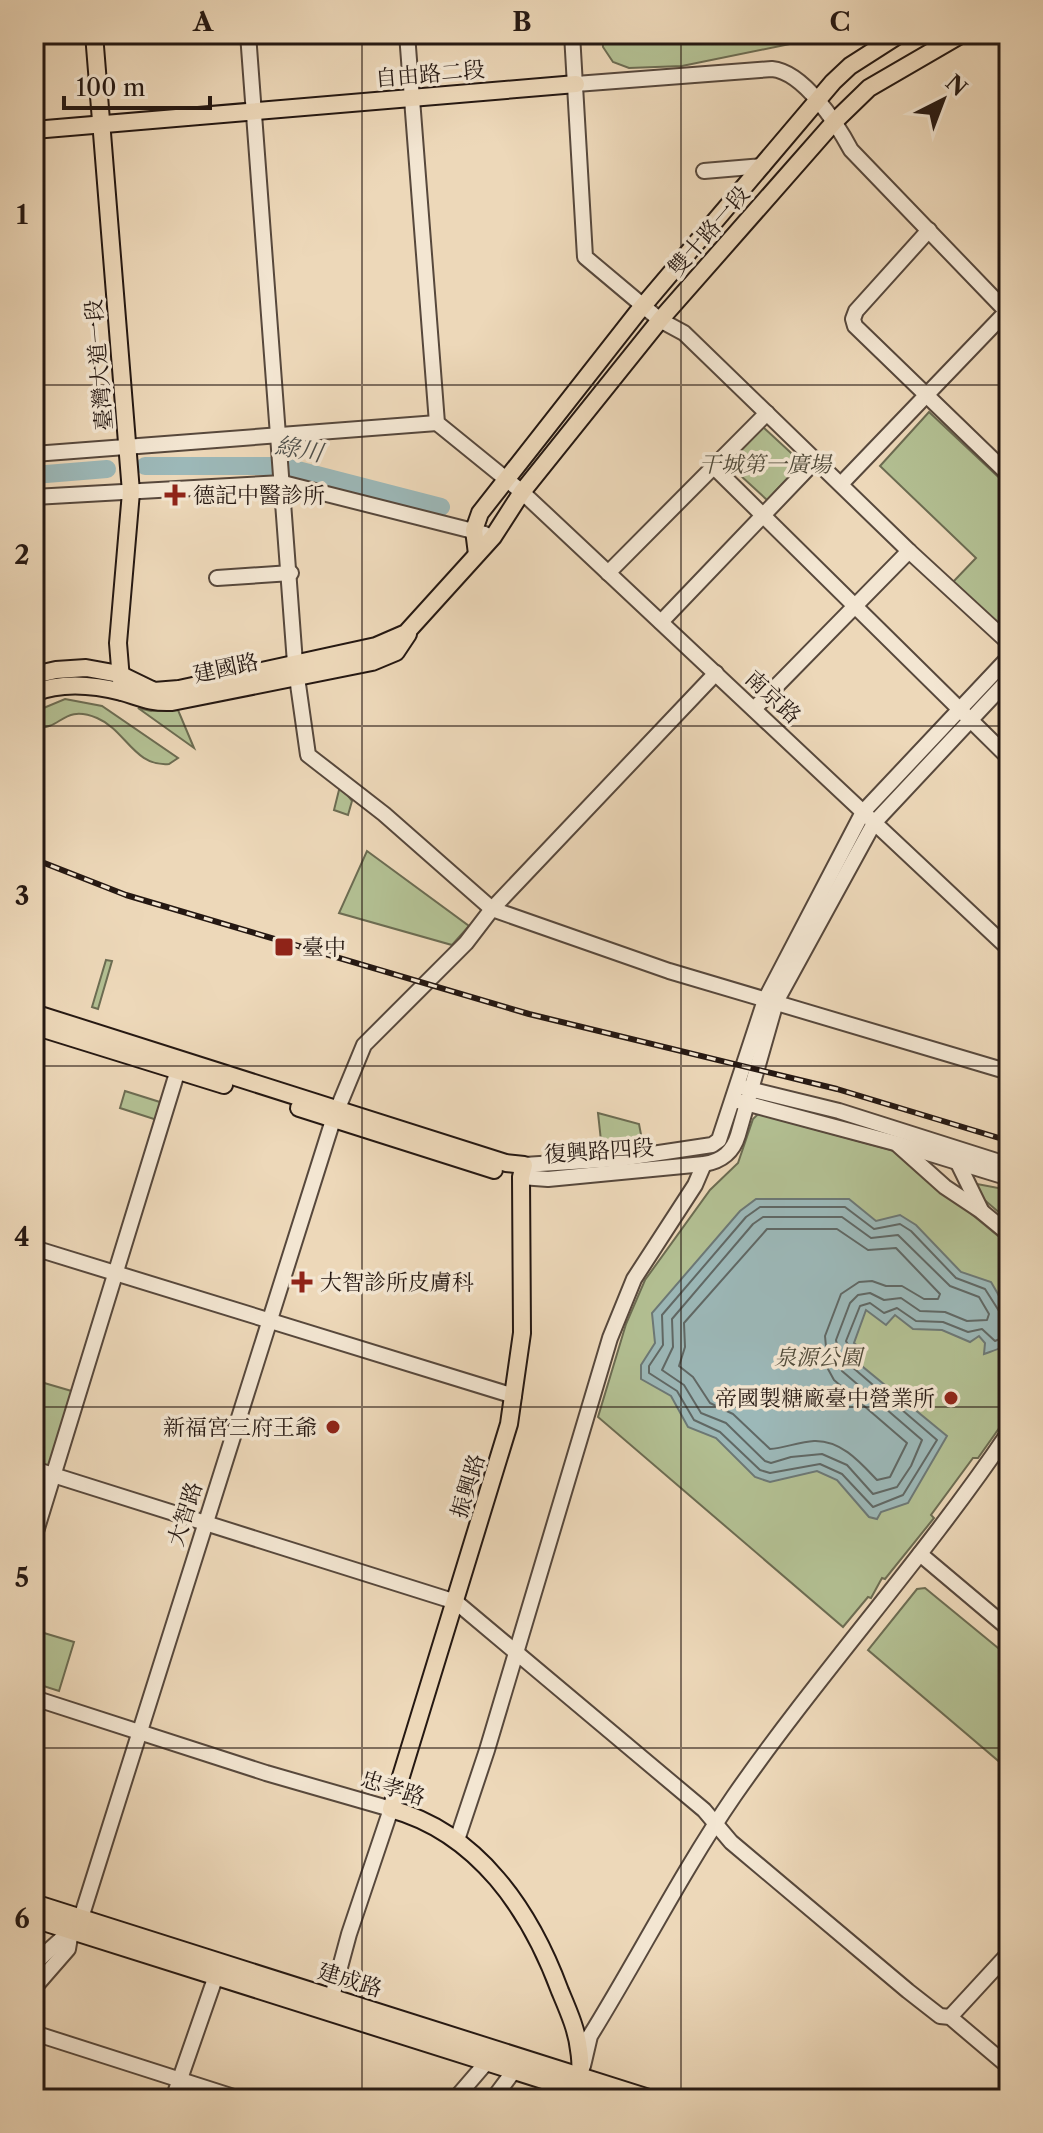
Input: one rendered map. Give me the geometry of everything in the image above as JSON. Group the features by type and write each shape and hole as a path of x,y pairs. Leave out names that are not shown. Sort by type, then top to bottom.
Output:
{"main road":[{"name":"臺灣大道一段","path":"94,34 131,489 118,643 122,692"},
{"name":"雙十路一段","path":"505,479 643,306 833,82 850,66 900,34"},
{"name":"雙十路一段","path":"522,492 660,320 835,121 869,88 962,34"},
{"name":"自由路二段","path":"34,130 576,84"},
{"path":"477,554 474,530 480,513 505,479"},
{"name":"建國路","path":"34,693 64,686 122,692 149,702 172,702 392,647 493,537 522,492"},
{"name":"建國路","path":"34,675 86,668 119,674 148,689 162,691 296,669"},
{"name":"復興路四段","path":"34,1015 179,1065 506,1163 522,1171"},
{"name":"復興路四段","path":"34,1026 179,1065"},
{"name":"振興路","path":"391,1809 499,1464 514,1396 522,1333 522,1171"},
{"name":"忠孝路","path":"391,1809 413,1815 457,1840 509,1893 540,1943 578,2040 580,2090"},
{"name":"建成路","path":"34,1903 76,1924 518,2066 603,2099"},
{"name":"建成路","path":"34,1919 76,1924"},
{"name":"建成路","path":"329,2005 486,2063 518,2066"},
{"name":"建成路","path":"580,2090 652,2099"}],"street":[{"path":"248,34 296,669 308,755 384,814 492,909 669,971 1009,1072"},
{"path":"34,454 128,451 437,423 407,34"},
{"path":"572,34 585,257 660,320 684,333 909,551 1009,643"},
{"name":"自由路二段","path":"576,84 778,69 793,76 835,121 851,150 1008,312"},
{"path":"704,171 763,166"},
{"path":"929,230 856,311 853,319 855,326 1009,475"},
{"path":"841,484 1008,312"},
{"path":"608,573 767,413"},
{"name":"南京路","path":"437,423 522,492 1009,949"},
{"path":"661,622 816,460"},
{"path":"714,467 1009,758"},
{"path":"34,497 131,489 283,483 493,537"},
{"path":"754,709 909,551"},
{"path":"217,578 291,573"},
{"path":"964,714 1009,657"},
{"name":"大智路","path":"34,1988 68,1949 335,1114 367,1041 466,943 492,909 716,673"},
{"path":"964,714 1009,679"},
{"name":"復興路四段","path":"522,1171 548,1179 704,1164 719,1160 732,1148 742,1095 770,1001 863,812 964,714"},
{"name":"復興路四段","path":"770,1001 874,823 964,714"},
{"path":"34,1538 179,1065"},
{"path":"742,1095 1009,1178"},
{"path":"742,1095 839,1111 1009,1165"},
{"name":"復興路四段","path":"522,1171 712,1145 722,1135 742,1095"},
{"path":"895,1143 945,1187 1009,1234"},
{"path":"951,1147 981,1211"},
{"path":"457,1840 624,1300 634,1279 695,1185 704,1164"},
{"path":"34,1248 514,1396"},
{"path":"580,2090 590,2036 715,1825 832,1662 920,1554 1009,1432"},
{"path":"34,1469 456,1602 704,1810 731,1842 908,1991 940,2016 950,2017 1009,2067"},
{"path":"920,1554 1009,1629"},
{"name":"忠孝路","path":"34,1698 266,1773 391,1809"},
{"path":"329,2005 374,1854 391,1809"},
{"path":"34,1965 52,1944 76,1924"},
{"path":"950,2017 1009,1953"},
{"path":"173,2099 218,1970"},
{"path":"34,2033 240,2099"},
{"path":"460,2094 486,2063"},
{"path":"493,2099 518,2066"},
{"path":"460,2094 475,2086 486,2099"}],"green space":[{"path":"602,34 849,34 682,66 629,68 613,62 603,47"},
{"path":"929,412 1009,487 1009,635 953,582 976,558 880,466"},
{"name":"干城第一廣場","path":"763,427 802,463 767,500 728,464"},
{"path":"65,699 102,706 178,758 169,764 147,760 107,724 86,714 69,715 46,727 38,727 34,723 34,712"},
{"path":"138,708 178,710 194,748"},
{"path":"340,786 352,801 348,815 334,810"},
{"path":"367,851 469,926 452,945 339,913"},
{"path":"106,960 112,961 98,1009 92,1007"},
{"path":"125,1091 163,1103 157,1120 120,1108"},
{"path":"598,1113 639,1124 643,1145 602,1150"},
{"name":"泉源公園","path":"758,1114 895,1151 1009,1245 1009,1406 1000,1419 1002,1424 931,1515 934,1518 885,1579 882,1578 871,1598 868,1597 843,1627 598,1417 626,1324 645,1280 710,1190 738,1163 753,1119"},
{"path":"977,1184 1009,1190 1009,1221 981,1197"},
{"path":"34,1380 75,1392 52,1471 34,1465"},
{"path":"925,1588 1009,1657 1009,1770 868,1650 917,1589"},
{"path":"34,1630 74,1642 59,1691 34,1683"}],"water":[{"path":"756,1199 849,1199 876,1221 900,1215 916,1225 961,1272 991,1282 1008,1315 1008,1341 1002,1347 984,1354 985,1343 979,1336 970,1342 942,1330 913,1329 895,1315 886,1325 866,1310 854,1343 865,1352 857,1362 947,1436 908,1503 881,1512 877,1519 869,1517 837,1480 817,1471 770,1482 755,1477 716,1438 688,1427 671,1396 641,1379 641,1365 655,1343 652,1313 740,1211"}],"waterway":[{"name":"綠川","path":"145,466 282,466 441,507"},
{"name":"綠川","path":"34,475 107,469"}],"railway":[{"path":"34,859 126,895 529,1014 837,1089 1009,1141"}],"place":[{"name":"德記中醫診所","path":"175,495"},
{"name":"臺中","path":"284,947"},
{"name":"大智診所皮膚科","path":"302,1282"},
{"name":"帝國製糖廠臺中營業所","path":"951,1398"},
{"name":"新福宮三府王爺","path":"333,1427"}]}
